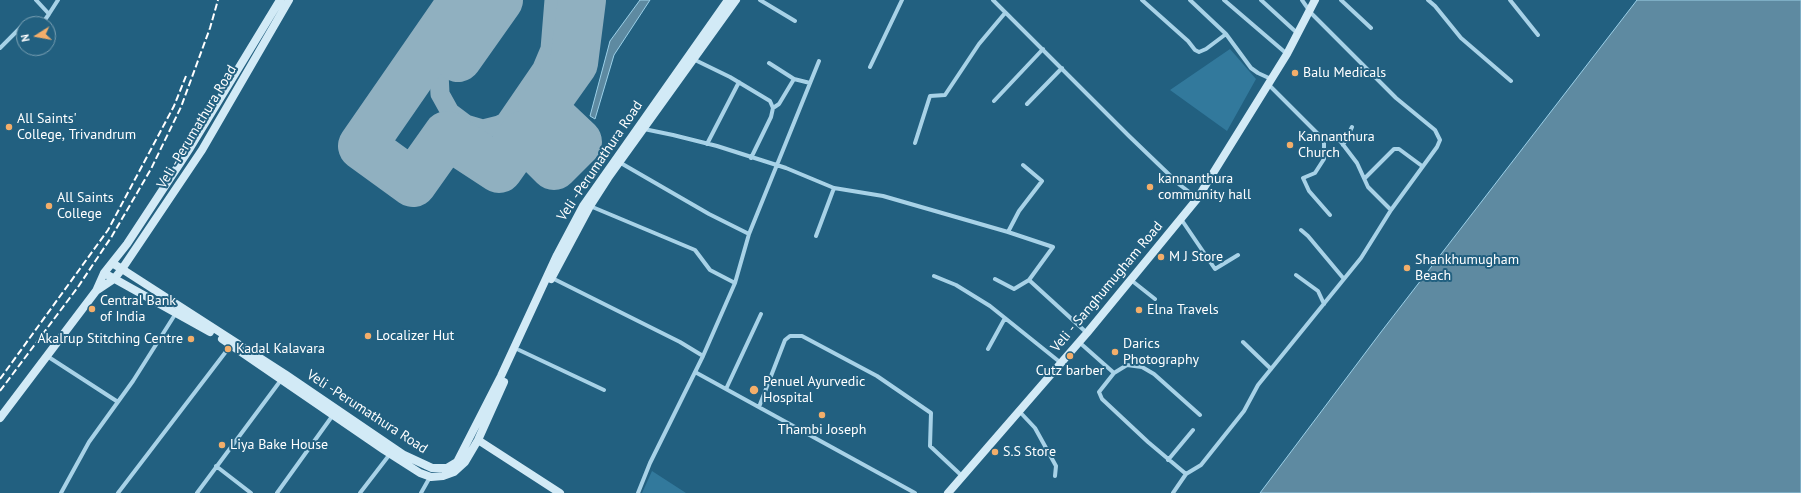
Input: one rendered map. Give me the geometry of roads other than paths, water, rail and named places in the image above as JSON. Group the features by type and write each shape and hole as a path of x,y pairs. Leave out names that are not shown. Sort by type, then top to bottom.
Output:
{"main road":[{"path":"0,418 96,291 104,273 126,244 190,148 280,0"},
{"name":"Veli -Perumathura Road","path":"289,0 202,150 122,269 278,370 404,455 432,468 447,468 457,462 502,376 557,255 583,206 728,0"},
{"path":"104,273 207,329 420,473 431,477 443,476 454,472 465,462 478,440 552,278 590,206 736,0"},
{"name":"Veli - Sanghumugham Road","path":"948,493 1087,333 1197,199 1287,54 1296,32 1314,0"},
{"path":"126,244 135,251"},
{"path":"96,291 114,279 122,269 112,263"},
{"path":"478,440 556,492"}],"street":[{"path":"36,0 49,14 58,0"},
{"path":"760,0 795,22"},
{"path":"870,67 902,0"},
{"path":"993,0 1128,136 1197,199"},
{"path":"997,4 1000,0"},
{"path":"1142,0 1188,41 1195,50 1199,52 1206,49 1226,34"},
{"path":"1190,0 1226,34 1251,68 1270,81 1316,131 1324,136 1337,139 1343,145 1365,178 1368,187 1391,210"},
{"path":"1224,0 1287,54"},
{"path":"1261,0 1296,32"},
{"path":"1173,493 1186,474 1201,465 1244,411 1258,385 1361,258 1391,210 1437,147 1440,140 1439,135 1370,72 1311,13 1310,9 1302,0"},
{"path":"1341,0 1371,28"},
{"path":"1428,0 1435,6 1461,38 1511,81"},
{"path":"1510,0 1538,35"},
{"path":"915,144 930,96 945,95 979,44 1005,12"},
{"path":"0,48 16,32"},
{"path":"994,101 1042,49"},
{"path":"693,59 739,82 770,101 774,108"},
{"path":"638,493 650,463 703,356 735,283 749,234 819,61"},
{"path":"768,63 794,79 810,83"},
{"path":"1027,104 1062,68"},
{"path":"751,158 774,108 779,104 794,79"},
{"path":"707,144 739,82"},
{"path":"1343,145 1352,127"},
{"path":"644,129 707,144 777,165 813,178 834,188 883,196 1008,232 1053,247 1029,280 1014,289 995,279"},
{"path":"1324,136 1324,159 1315,173 1303,178 1309,191 1330,215"},
{"path":"1365,178 1394,149 1399,149 1422,166"},
{"path":"620,162 709,214 749,234"},
{"path":"1008,232 1019,211 1042,180 1023,165"},
{"path":"816,236 834,188"},
{"path":"590,206 692,249 699,254 710,270 735,283"},
{"path":"1181,218 1215,269 1238,255"},
{"path":"1301,230 1308,236 1344,279"},
{"path":"1296,275 1318,291 1324,304"},
{"path":"934,276 956,285 1005,318 1061,363"},
{"path":"552,278 680,342 703,356"},
{"path":"1131,279 1155,299"},
{"path":"1029,280 1087,333"},
{"path":"61,493 89,442 133,381 176,312"},
{"path":"726,389 761,314"},
{"path":"988,349 1005,318"},
{"path":"760,406 785,340 790,336 802,336 877,376 931,413 930,446 962,476"},
{"path":"1079,342 1114,373"},
{"path":"1243,342 1271,369"},
{"path":"118,493 230,345"},
{"path":"519,350 604,390"},
{"path":"47,356 118,402"},
{"path":"1186,474 1168,460 1102,399 1099,392 1114,373 1127,365 1142,367 1154,374 1200,415"},
{"path":"695,372 760,406 915,493"},
{"path":"197,493 281,380"},
{"path":"1018,411 1035,428 1056,466 1055,476"},
{"path":"278,493 334,415"},
{"path":"1168,460 1193,430"},
{"path":"360,493 390,454"},
{"path":"216,466 251,493"},
{"path":"421,493 431,477"}],"railway":[{"path":"0,391 78,287 112,236 151,169 181,107 210,28 218,0"},
{"path":"0,379 108,230 174,106 186,76"}],"place":[{"name":"Balu Medicals","path":"1295,73"},
{"name":"All Saints' College, Trivandrum","path":"9,127"},
{"name":"Kannanthura Church","path":"1290,145"},
{"name":"kannanthura community hall","path":"1150,187"},
{"name":"All Saints College","path":"49,206"},
{"name":"M J Store","path":"1161,257"},
{"name":"Shankhumugham Beach","path":"1407,268"},
{"name":"Central Bank of India","path":"92,309"},
{"name":"Elna Travels","path":"1139,310"},
{"name":"Localizer Hut","path":"368,336"},
{"name":"Akalrup Stitching Centre","path":"191,339"},
{"name":"Kadal Kalavara","path":"228,349"},
{"name":"Darics Photography","path":"1115,352"},
{"name":"Cutz barber","path":"1070,356"},
{"name":"Penuel Ayurvedic Hospital","path":"754,390"},
{"name":"Thambi Joseph","path":"822,415"},
{"name":"Liya Bake House","path":"222,445"},
{"name":"S.S Store","path":"995,452"}]}
